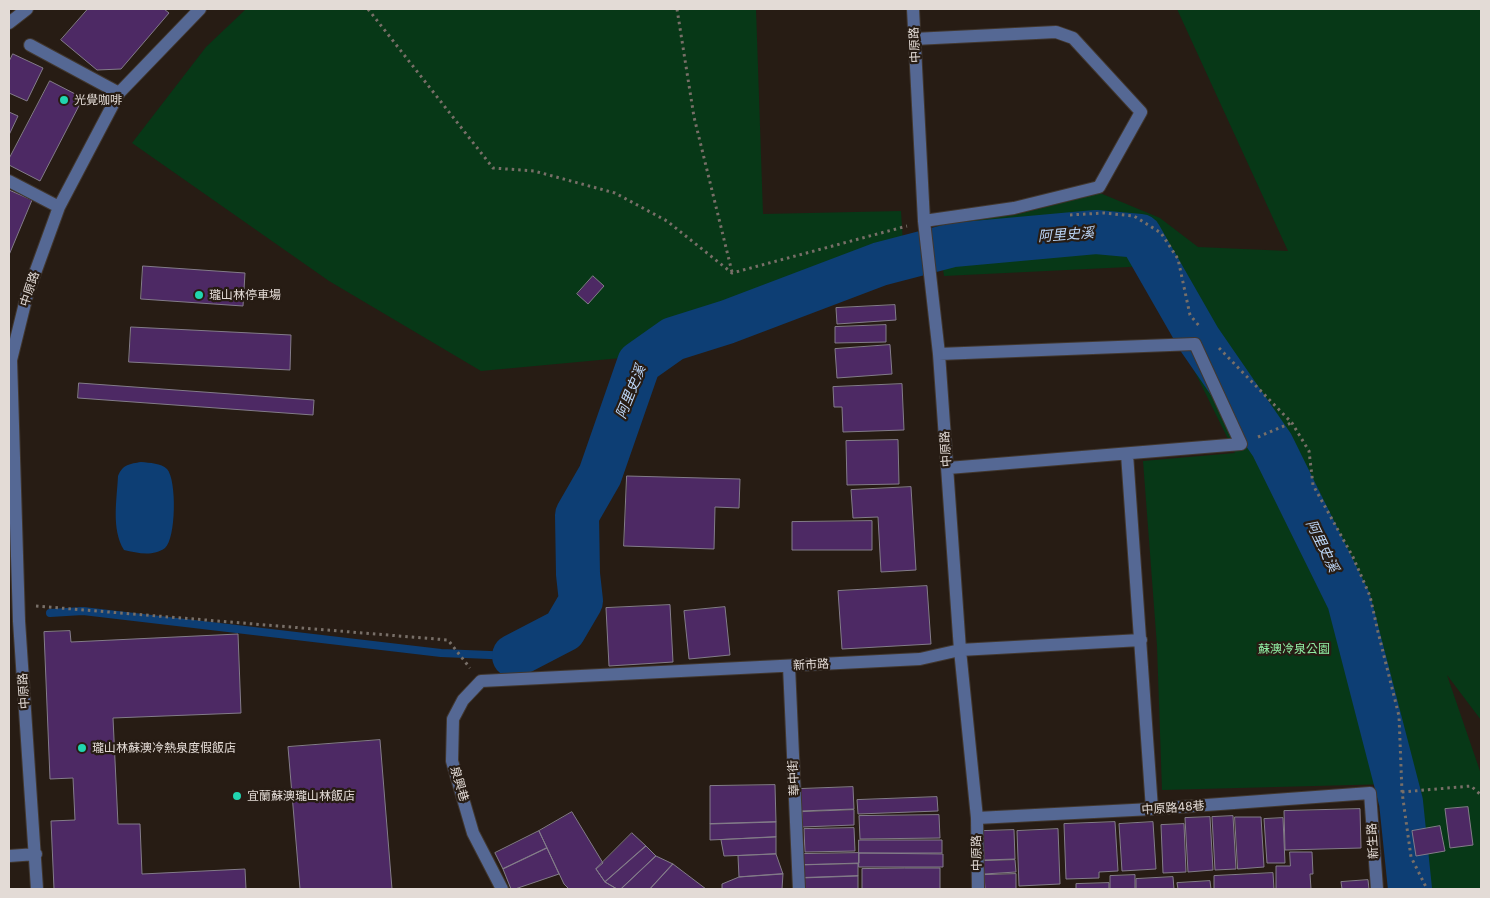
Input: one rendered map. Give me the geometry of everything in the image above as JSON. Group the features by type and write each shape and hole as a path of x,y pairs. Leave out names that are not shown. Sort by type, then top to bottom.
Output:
{"street":[{"path":"9,23 27,9"},
{"name":"中原路","path":"37,889 36,854 14,621 18,605 11,360 27,295 59,207 119,93 200,9"},
{"name":"中原路","path":"913,9 924,221 939,354 960,650 977,818 978,889"},
{"path":"914,39 1056,32 1073,38 1141,112 1099,187 1014,208 924,221"},
{"path":"30,45 119,93"},
{"path":"9,181 59,207"},
{"path":"939,354 1195,344 1241,444 948,468"},
{"path":"1127,454 1152,810"},
{"name":"新市路","path":"480,680 920,659 960,650 1141,640"},
{"name":"華中街","path":"789,666 799,889"},
{"name":"泉興巷","path":"480,680 463,700 454,719 452,761 474,833 502,889"},
{"name":"中原路48巷","path":"977,818 1152,810 1370,793"},
{"name":"新生路","path":"1370,793 1377,889"},
{"path":"9,856 36,854"}],"path":[{"path":"368,9 493,168 534,171 616,193 667,222 732,273"},
{"path":"677,9 694,117 732,273"},
{"path":"1075,215 1104,213 1134,216 1160,233 1178,259 1190,315 1202,329"},
{"path":"732,273 924,221"},
{"path":"1214,342 1292,423 1309,451 1313,486 1352,557 1370,596 1399,716 1402,792 1411,856 1427,889"},
{"path":"1261,436 1292,423"},
{"path":"18,605 448,640 480,680"},
{"path":"1402,792 1471,786 1481,795"}],"green space":[{"path":"246,9 756,9 763,214 901,211 903,244 672,327 632,357 481,371 329,281 132,143 206,47"},
{"name":"蘇澳冷泉公園","path":"1177,9 1481,9 1481,720 1447,675 1481,774 1481,889 1400,889 1391,784 1162,790 1157,646 1143,461 1235,453 1183,348 1149,266 944,276 936,222 1015,215 1100,193 1160,218 1198,247 1288,251"}],"water":[{"path":"141,462 159,464 167,469 174,496 173,522 169,542 165,548 155,553 124,550 117,533 116,504 118,476 125,467"}],"building":[{"path":"88,9 164,9 169,13 121,69 97,70 61,40"},
{"path":"13,54 43,68 27,101 9,93 9,62"},
{"path":"50,81 83,98 40,181 9,165 9,159"},
{"path":"9,112 18,116 9,135"},
{"path":"9,190 32,200 9,255"},
{"path":"143,266 245,273 243,306 141,299"},
{"path":"593,276 604,286 588,304 577,294"},
{"path":"895,305 896,320 837,324 836,308"},
{"path":"886,325 886,342 835,343 835,327"},
{"path":"131,327 291,335 290,370 129,362"},
{"path":"890,345 892,374 837,378 835,349"},
{"path":"79,383 314,400 313,415 78,398"},
{"path":"902,384 904,430 843,432 842,407 834,407 833,387"},
{"path":"898,440 899,484 847,485 846,441"},
{"path":"627,476 740,479 739,508 715,507 714,549 624,546"},
{"path":"911,487 916,570 881,572 878,517 853,518 851,490"},
{"path":"872,521 872,550 792,550 792,522"},
{"path":"927,586 931,644 842,649 838,591"},
{"path":"670,605 673,662 609,666 606,608"},
{"path":"725,607 730,655 689,659 684,611"},
{"name":"瓏山林蘇澳冷熱泉度假飯店","path":"70,631 71,642 238,634 241,713 113,718 118,824 140,824 142,874 245,869 246,889 54,889 51,821 75,820 73,778 50,779 44,632"},
{"path":"380,740 392,889 300,889 288,747"},
{"path":"775,785 776,822 710,824 710,786"},
{"path":"853,787 854,809 800,811 799,789"},
{"path":"937,797 938,811 858,814 857,800"},
{"path":"1468,807 1473,845 1450,848 1445,809"},
{"path":"1360,809 1361,848 1285,850 1284,811"},
{"path":"854,810 854,825 802,827 802,812"},
{"path":"572,812 603,863 596,869 605,882 617,889 569,889 564,884 539,831"},
{"path":"939,815 940,838 860,839 859,816"},
{"path":"1233,816 1236,869 1215,870 1212,817"},
{"path":"1210,817 1213,870 1188,872 1185,818"},
{"path":"1235,817 1261,817 1264,867 1238,869"},
{"path":"1283,818 1285,863 1267,863 1264,819"},
{"path":"776,822 776,837 710,840 710,824"},
{"path":"1115,822 1118,871 1099,872 1099,878 1066,879 1064,824"},
{"path":"1153,822 1156,869 1122,871 1119,824"},
{"path":"1184,824 1186,872 1163,873 1161,825"},
{"path":"1440,826 1445,851 1416,856 1412,831"},
{"path":"854,828 855,851 805,852 804,829"},
{"path":"1058,829 1060,884 1019,886 1017,831"},
{"path":"1014,830 1015,859 984,860 983,831"},
{"path":"539,831 547,848 503,869 495,853"},
{"path":"632,833 646,846 605,882 596,869"},
{"path":"776,837 776,854 724,856 721,840"},
{"path":"859,840 942,840 942,853 859,853"},
{"path":"646,846 656,856 621,889 617,889 605,882"},
{"path":"547,848 559,874 511,889 503,869"},
{"path":"1290,852 1312,852 1313,874 1310,874 1311,889 1276,889 1276,866 1290,866"},
{"path":"859,853 943,854 943,867 859,867"},
{"path":"859,853 859,863 801,865 801,854"},
{"path":"776,854 783,874 739,877 738,856"},
{"path":"656,856 673,864 650,889 621,889"},
{"path":"1015,860 1016,872 984,874 983,861"},
{"path":"673,864 706,889 650,889"},
{"path":"858,864 858,876 801,878 801,865"},
{"path":"940,868 940,889 862,889 862,869"},
{"path":"1273,873 1274,889 1214,889 1214,876"},
{"path":"783,874 782,889 722,889 722,884 739,877"},
{"path":"1016,874 1016,889 985,889 984,875"},
{"path":"1135,875 1135,889 1110,889 1110,876"},
{"path":"858,876 858,889 801,889 801,878"},
{"path":"1173,877 1174,889 1136,889 1136,879"},
{"path":"1368,880 1369,889 1342,889 1341,882"},
{"path":"1210,881 1211,889 1178,889 1177,883"},
{"path":"1109,883 1109,889 1076,889 1076,884"}],"waterway":[{"name":"阿里史溪","path":"514,656 564,630 581,601 578,574 577,515 600,475 639,363 673,339 727,322 880,264 953,245 1096,232 1140,236 1199,339 1272,445 1349,601 1401,802 1410,889"},
{"path":"50,613 83,611 441,653 514,656"}],"place":[{"name":"光覺咖啡","path":"64,100"},
{"name":"瓏山林停車場","path":"199,295"},
{"name":"瓏山林蘇澳冷熱泉度假飯店","path":"82,748"},
{"name":"宜蘭蘇澳瓏山林飯店","path":"237,796"}]}
